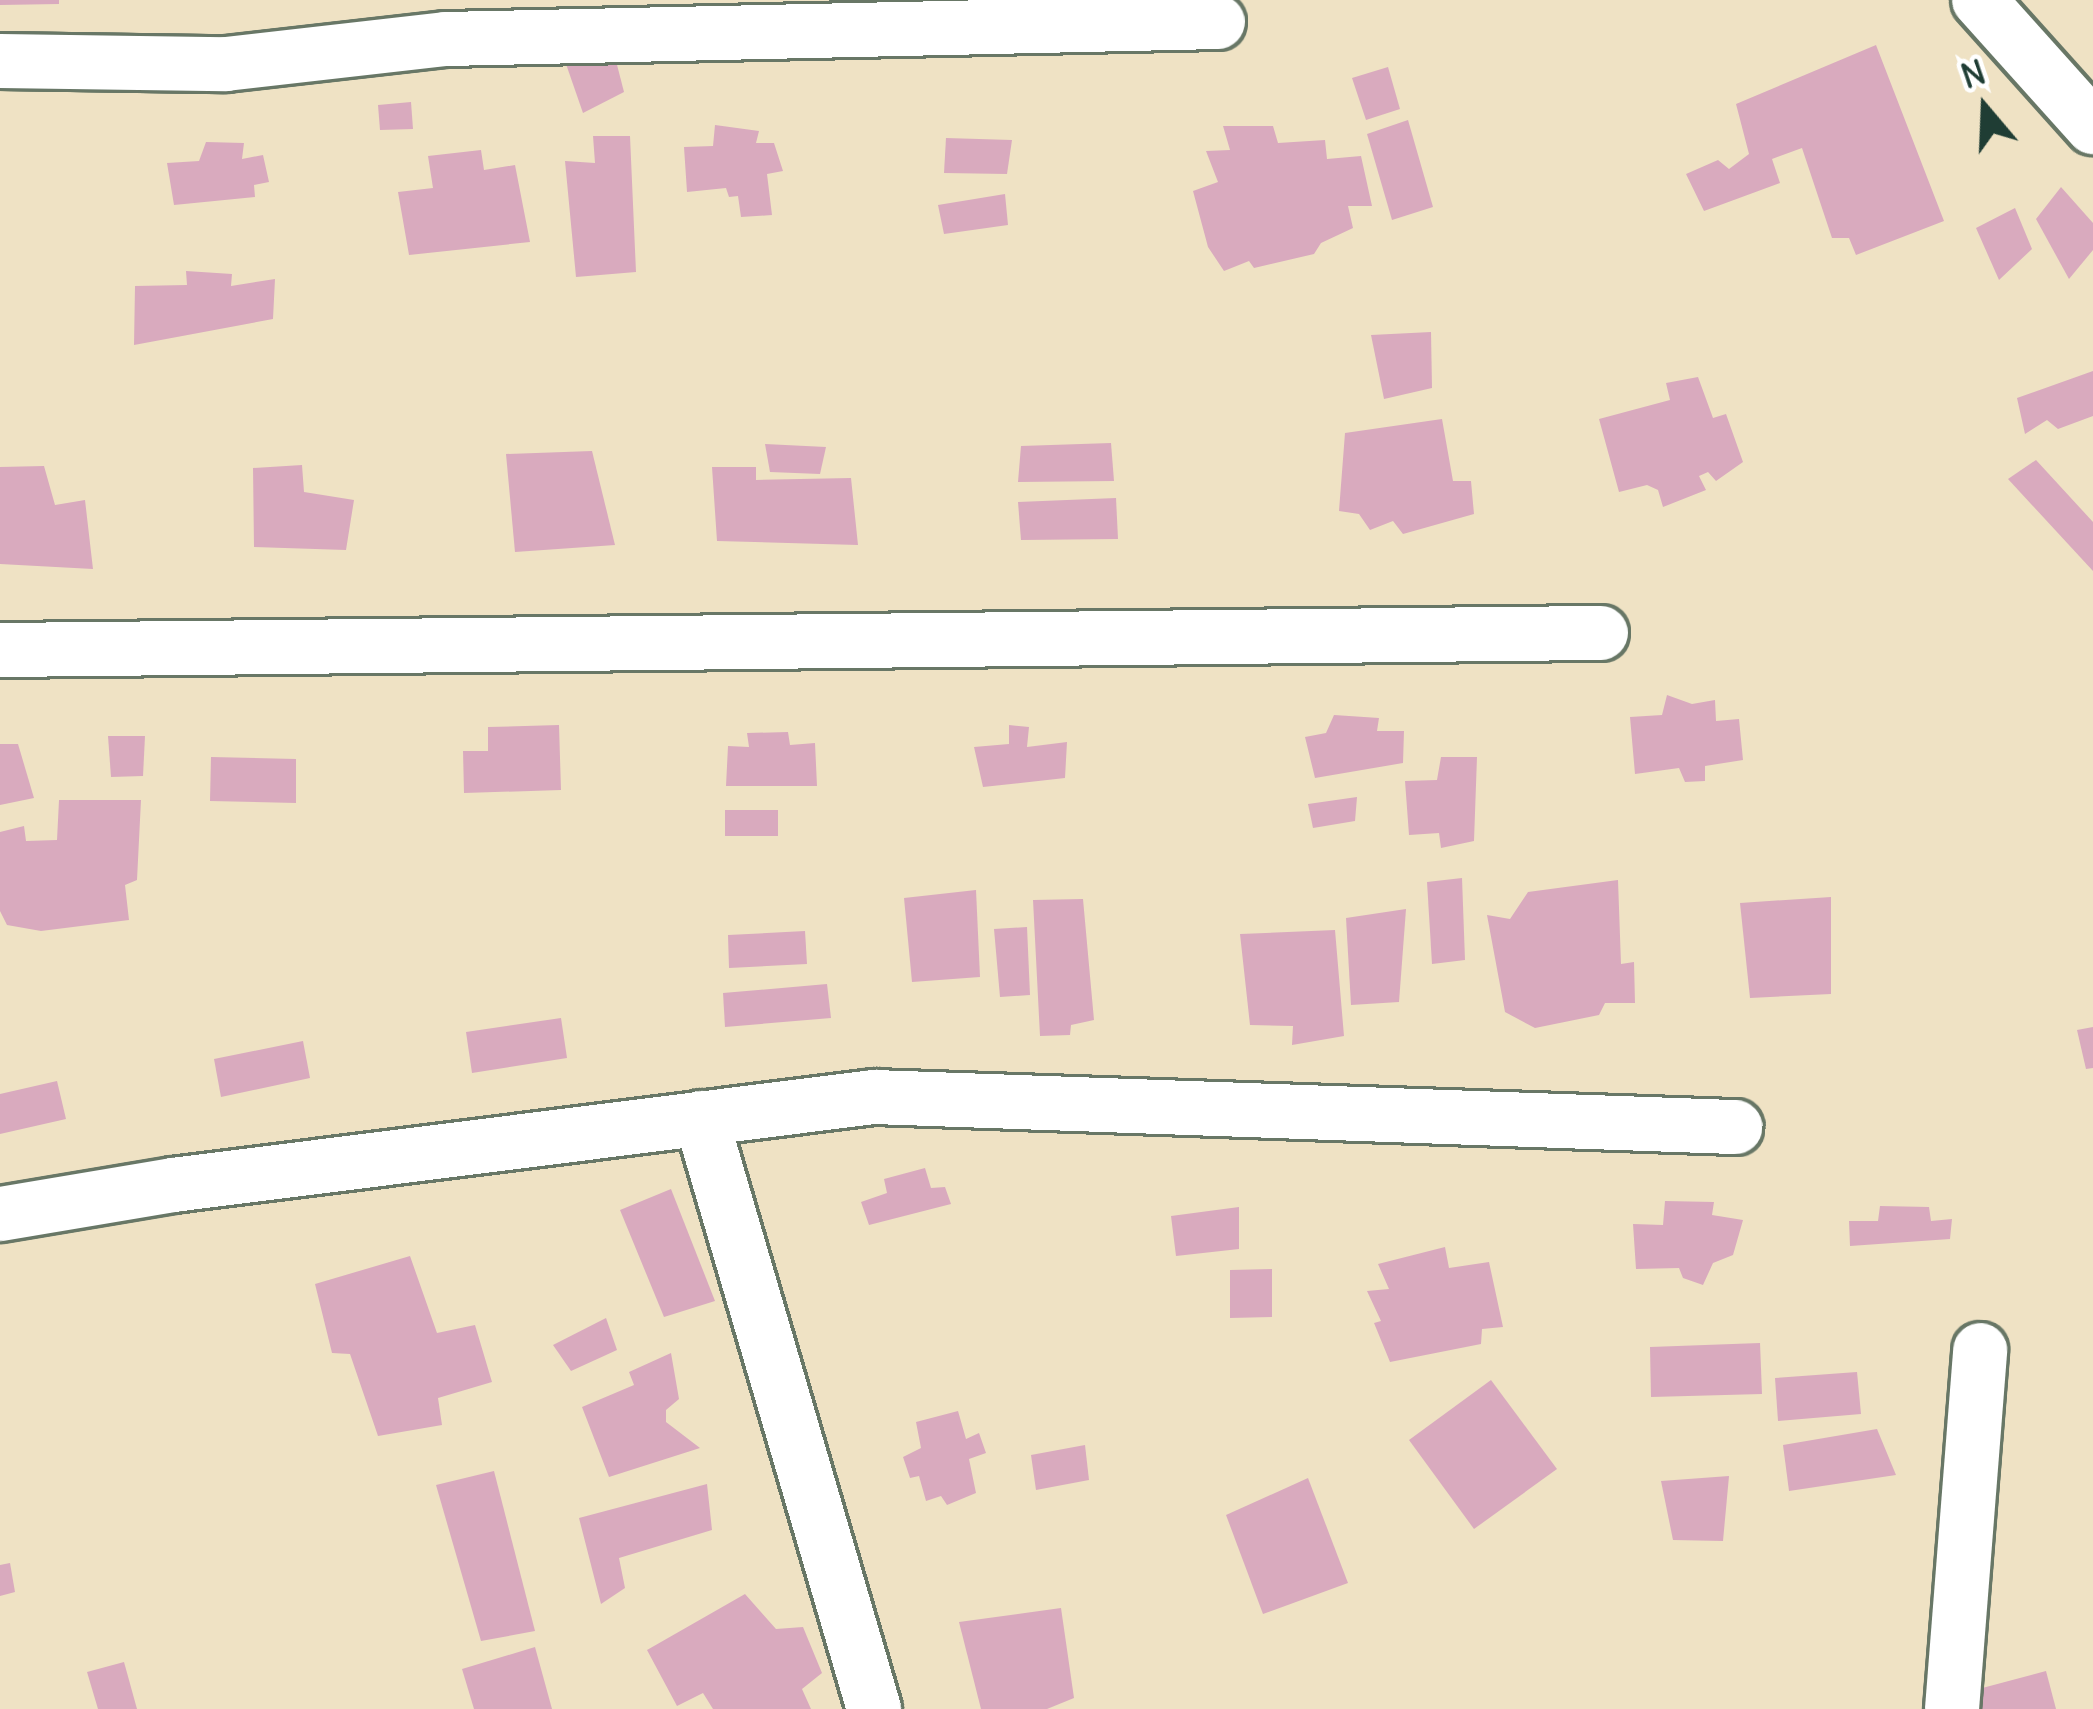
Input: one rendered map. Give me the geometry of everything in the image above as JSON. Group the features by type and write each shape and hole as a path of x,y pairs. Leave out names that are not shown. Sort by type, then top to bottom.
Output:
{"street":[{"path":"1978,0 2093,127"},
{"path":"0,61 226,64 443,20 1218,22"},
{"path":"0,650 1601,633"},
{"path":"0,1214 173,1185 874,1097 1735,1127"},
{"path":"701,1118 874,1709"},
{"path":"1952,1709 1980,1350"}],"building":[{"path":"0,0 59,0 59,4 0,5"},
{"path":"1876,45 1944,221 1856,255 1849,238 1832,238 1802,148 1772,159 1780,183 1704,211 1686,174 1718,160 1729,169 1749,154 1736,104"},
{"path":"615,57 624,92 583,113 566,64"},
{"path":"1388,67 1400,109 1366,120 1352,78"},
{"path":"411,102 413,129 380,130 378,105"},
{"path":"1408,120 1433,207 1392,220 1367,134"},
{"path":"715,125 759,131 756,143 774,143 783,171 767,174 772,215 741,217 738,196 729,197 726,188 687,192 684,147 713,146"},
{"path":"1223,126 1273,126 1278,143 1325,140 1327,159 1361,156 1372,206 1348,206 1353,228 1321,243 1314,254 1254,268 1249,261 1224,271 1208,247 1193,191 1218,182 1206,151 1230,150"},
{"path":"593,136 630,136 636,272 576,277 565,161 595,163"},
{"path":"946,138 1012,140 1007,174 944,173"},
{"path":"206,142 244,143 242,159 263,155 269,182 254,185 255,197 174,205 167,163 199,161"},
{"path":"481,150 484,170 515,165 530,242 409,255 398,192 433,188 428,156"},
{"path":"2061,187 2093,223 2093,250 2069,279 2036,219"},
{"path":"1005,194 1008,225 944,234 938,205"},
{"path":"2015,208 2032,249 1999,280 1976,228"},
{"path":"186,271 232,274 231,286 275,279 273,319 134,345 135,286 187,285"},
{"path":"1431,332 1432,388 1384,399 1371,335"},
{"path":"2093,371 2093,416 2058,429 2047,420 2025,434 2017,398"},
{"path":"1698,377 1713,418 1726,414 1743,462 1716,481 1708,472 1699,476 1706,490 1663,507 1658,490 1647,485 1619,492 1599,419 1670,400 1666,383"},
{"path":"1442,419 1453,481 1471,481 1474,514 1403,534 1393,521 1370,530 1359,514 1339,511 1345,433"},
{"path":"1111,443 1114,481 1018,482 1021,446"},
{"path":"765,444 826,447 820,474 770,472"},
{"path":"592,451 615,545 515,552 506,454"},
{"path":"2036,460 2093,522 2093,571 2008,479"},
{"path":"302,465 304,492 354,500 346,550 254,547 253,468"},
{"path":"44,466 55,505 85,500 93,569 0,564 0,467"},
{"path":"712,467 756,467 756,480 851,478 858,545 717,541"},
{"path":"1116,498 1118,539 1021,540 1018,502"},
{"path":"1667,695 1692,704 1715,700 1716,721 1739,719 1743,760 1705,766 1705,781 1685,782 1679,768 1635,774 1630,717 1662,715"},
{"path":"1334,715 1379,718 1377,731 1404,731 1403,763 1315,778 1305,737 1326,733"},
{"path":"559,725 561,790 464,793 463,751 488,751 488,727"},
{"path":"1009,725 1029,727 1027,747 1067,742 1065,778 983,787 974,747 1009,744"},
{"path":"788,732 790,745 815,743 817,786 726,786 728,746 749,747 747,733"},
{"path":"108,736 145,736 143,776 111,777"},
{"path":"0,744 18,744 34,798 0,805"},
{"path":"211,757 296,759 296,803 210,801"},
{"path":"1441,757 1477,757 1474,841 1441,848 1439,833 1409,835 1405,781 1437,780"},
{"path":"1357,797 1355,821 1313,828 1308,804"},
{"path":"59,800 141,800 137,880 125,885 129,920 41,931 7,925 0,911 0,832 24,826 26,841 57,840"},
{"path":"725,810 778,810 778,836 725,836"},
{"path":"1462,878 1465,960 1432,964 1427,882"},
{"path":"1618,880 1621,964 1634,962 1635,1003 1605,1003 1599,1015 1535,1028 1505,1012 1487,915 1510,919 1528,892"},
{"path":"976,890 980,977 912,982 904,898"},
{"path":"1831,897 1831,994 1750,998 1740,903"},
{"path":"1083,899 1094,1020 1071,1025 1070,1035 1040,1036 1033,900"},
{"path":"1406,909 1399,1002 1351,1005 1346,918"},
{"path":"1027,927 1030,995 1000,997 994,929"},
{"path":"1335,930 1344,1036 1292,1045 1293,1026 1250,1025 1240,934"},
{"path":"805,931 807,964 729,968 728,935"},
{"path":"827,984 831,1018 725,1027 723,993"},
{"path":"561,1018 567,1058 472,1073 466,1032"},
{"path":"2093,1027 2093,1068 2086,1069 2077,1030"},
{"path":"303,1041 310,1078 221,1097 214,1059"},
{"path":"57,1081 66,1119 0,1134 0,1094"},
{"path":"925,1168 931,1188 945,1187 951,1204 869,1225 861,1202 887,1193 884,1179"},
{"path":"671,1189 715,1301 664,1317 620,1210"},
{"path":"1665,1201 1714,1202 1712,1215 1743,1220 1733,1255 1713,1263 1703,1285 1683,1278 1679,1268 1636,1269 1633,1224 1663,1225"},
{"path":"1880,1206 1929,1207 1931,1221 1952,1219 1950,1239 1850,1246 1849,1221 1878,1221"},
{"path":"1239,1207 1239,1249 1176,1256 1171,1216"},
{"path":"1445,1247 1449,1268 1489,1262 1503,1327 1482,1329 1481,1344 1390,1362 1374,1323 1381,1321 1367,1291 1389,1289 1378,1264"},
{"path":"410,1256 437,1333 475,1325 492,1382 438,1398 442,1425 378,1436 350,1354 332,1353 315,1284"},
{"path":"1272,1269 1272,1317 1230,1318 1230,1270"},
{"path":"606,1318 617,1350 571,1371 553,1345"},
{"path":"1760,1343 1762,1394 1651,1397 1650,1347"},
{"path":"671,1353 679,1399 666,1410 666,1422 700,1448 609,1477 582,1407 634,1385 629,1372"},
{"path":"1857,1372 1861,1414 1778,1421 1775,1378"},
{"path":"1491,1380 1557,1469 1474,1529 1409,1440"},
{"path":"958,1411 966,1439 979,1433 986,1453 969,1459 976,1493 947,1505 941,1496 926,1501 919,1476 910,1478 903,1457 921,1448 916,1422"},
{"path":"1877,1429 1896,1475 1789,1491 1783,1445"},
{"path":"1085,1445 1089,1480 1036,1490 1031,1455"},
{"path":"494,1471 535,1631 481,1641 436,1485"},
{"path":"1729,1476 1723,1541 1673,1540 1661,1481"},
{"path":"1308,1478 1348,1583 1263,1614 1226,1515"},
{"path":"707,1484 712,1530 619,1558 625,1588 601,1604 579,1518"},
{"path":"10,1563 15,1592 0,1596 0,1565"},
{"path":"745,1594 776,1629 803,1627 822,1673 802,1689 811,1709 713,1709 703,1693 677,1706 647,1650"},
{"path":"1061,1608 1074,1698 1047,1709 981,1709 959,1622"},
{"path":"535,1647 552,1709 474,1709 462,1669"},
{"path":"124,1662 137,1709 98,1709 87,1672"},
{"path":"2046,1671 2056,1709 1960,1709 1956,1695"}]}
